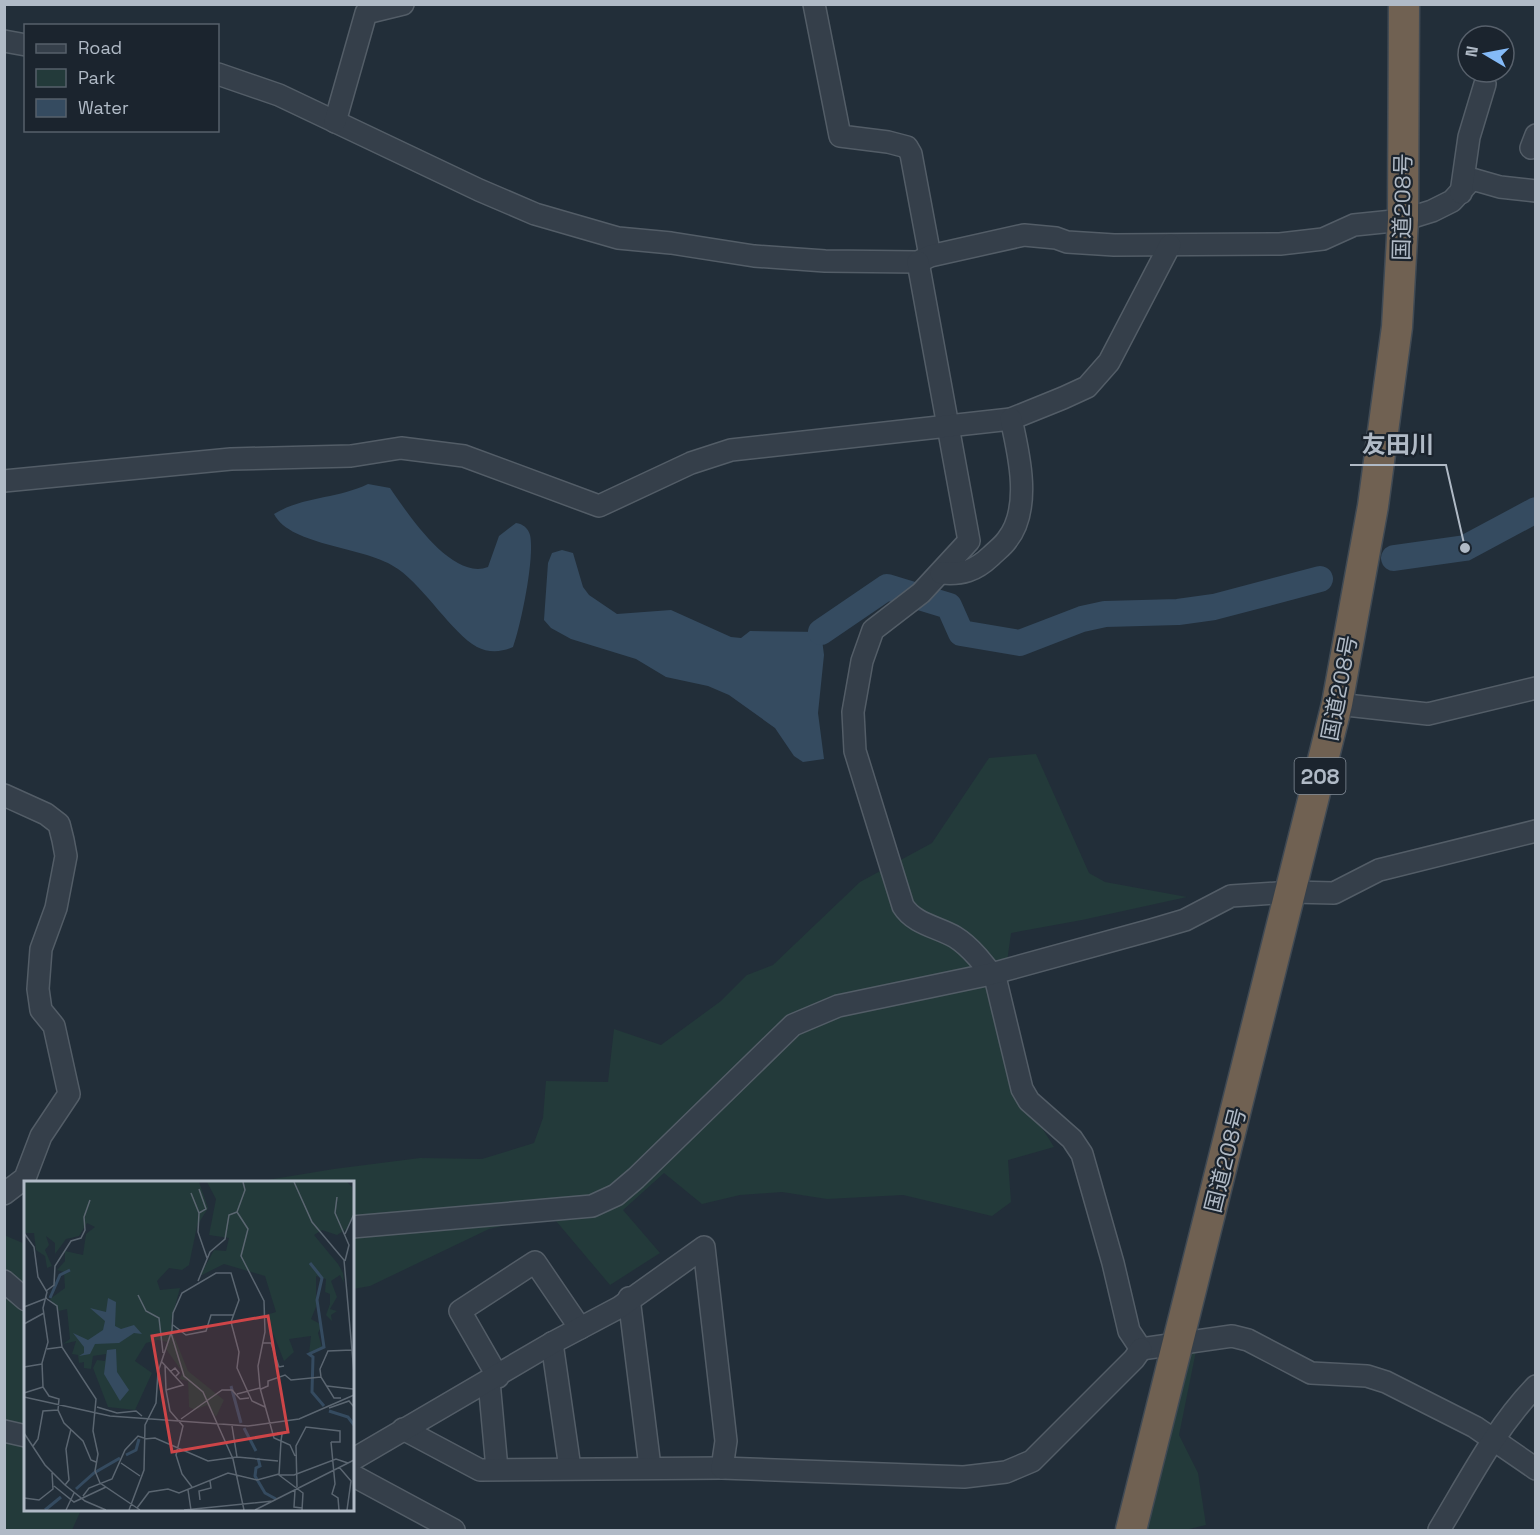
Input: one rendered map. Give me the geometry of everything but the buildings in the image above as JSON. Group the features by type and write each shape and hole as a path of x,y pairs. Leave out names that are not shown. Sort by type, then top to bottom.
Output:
{"highway":[{"name":"国道208号","path":"1131,1530 1180,1344 1337,704 1373,506 1397,327 1403,220 1404,4"}],"street":[{"path":"335,122 366,13 403,4"},
{"path":"814,4 840,136 907,147 911,154 948,426 969,541 941,573 873,630 862,661 853,712 855,751 903,906 916,919 957,938 991,974 996,981 1008,1025 1022,1089 1029,1101 1072,1139 1082,1154 1113,1263 1129,1331 1141,1349"},
{"path":"4,41 24,45"},
{"path":"219,74 279,95 535,214 618,238 671,243 754,256 825,261 924,259 1024,234 1114,246 1312,241 1323,239 1354,225 1403,220 1452,201 1472,180 1500,187 1536,191"},
{"path":"1461,193 1471,128 1485,84"},
{"path":"4,481 231,459 351,456 400,448 464,456 599,506 691,463 731,450 1011,419 1087,387 1109,362 1170,245"},
{"path":"941,573 961,575 987,559 1008,539 1017,519 1022,467 1011,419"},
{"path":"1337,704 1428,714 1536,688"},
{"path":"4,795 46,814 58,824 63,840 66,856 56,908 41,949 38,989 41,1010 54,1026 69,1094 41,1136 25,1178 4,1194"},
{"path":"354,1227 591,1206 616,1195 793,1025 838,1006 991,974 1185,920 1231,896 1292,892 1334,893 1379,870 1536,831"},
{"path":"354,1459 552,1343 620,1307 629,1298 704,1247 726,1441 722,1468"},
{"path":"497,1470 494,1379 460,1311 535,1262 580,1328"},
{"path":"12,1282 24,1297"},
{"path":"629,1298 650,1467"},
{"path":"403,1429 480,1470 722,1468 964,1477 1006,1472 1032,1461 1134,1359 1141,1349 1232,1336 1248,1340 1311,1373 1367,1376 1386,1382 1475,1427 1536,1469"},
{"path":"552,1343 570,1468"},
{"path":"1439,1530 1494,1440 1520,1402 1536,1386"},
{"path":"4,1431 24,1436"},
{"path":"354,1476 454,1530"}],"green space":[{"path":"1036,754 1089,873 1105,882 1187,897 1011,933 1004,984 1015,1085 1054,1147 1008,1160 1011,1202 992,1216 903,1195 827,1199 782,1192 740,1195 702,1204 664,1173 623,1210 660,1253 610,1285 551,1215 489,1229 370,1286 354,1289 354,1181 261,1181 420,1158 482,1159 534,1143 543,1118 546,1081 608,1082 614,1029 661,1045 721,1001 747,975 773,965 860,882 932,843 989,758"},
{"path":"4,1235 24,1244 24,1511 81,1511 72,1530 5,1530"},
{"path":"1197,1346 1179,1435 1198,1473 1206,1525 1185,1530 1145,1530 1185,1349"}],"water":[{"path":"368,484 390,488 432,542 460,564 474,569 488,567 499,536 516,523 527,528 530,535 531,559 520,623 513,647 495,651 477,647 458,632 418,587 398,569 368,555 296,533 283,525 274,514 297,504"},
{"path":"562,550 573,553 583,587 589,595 617,614 671,610 731,637 741,638 750,631 821,632 824,655 818,713 824,759 803,762 794,756 775,728 729,695 708,686 666,677 636,659 571,639 551,628 544,620 548,563 552,553"}],"waterway":[{"path":"1394,558 1465,548 1536,510"},
{"path":"821,632 887,587 949,606 961,633 1020,643 1082,619 1105,614 1178,612 1214,607 1320,579"}],"place":[{"name":"友田川","path":"1465,548"}]}
